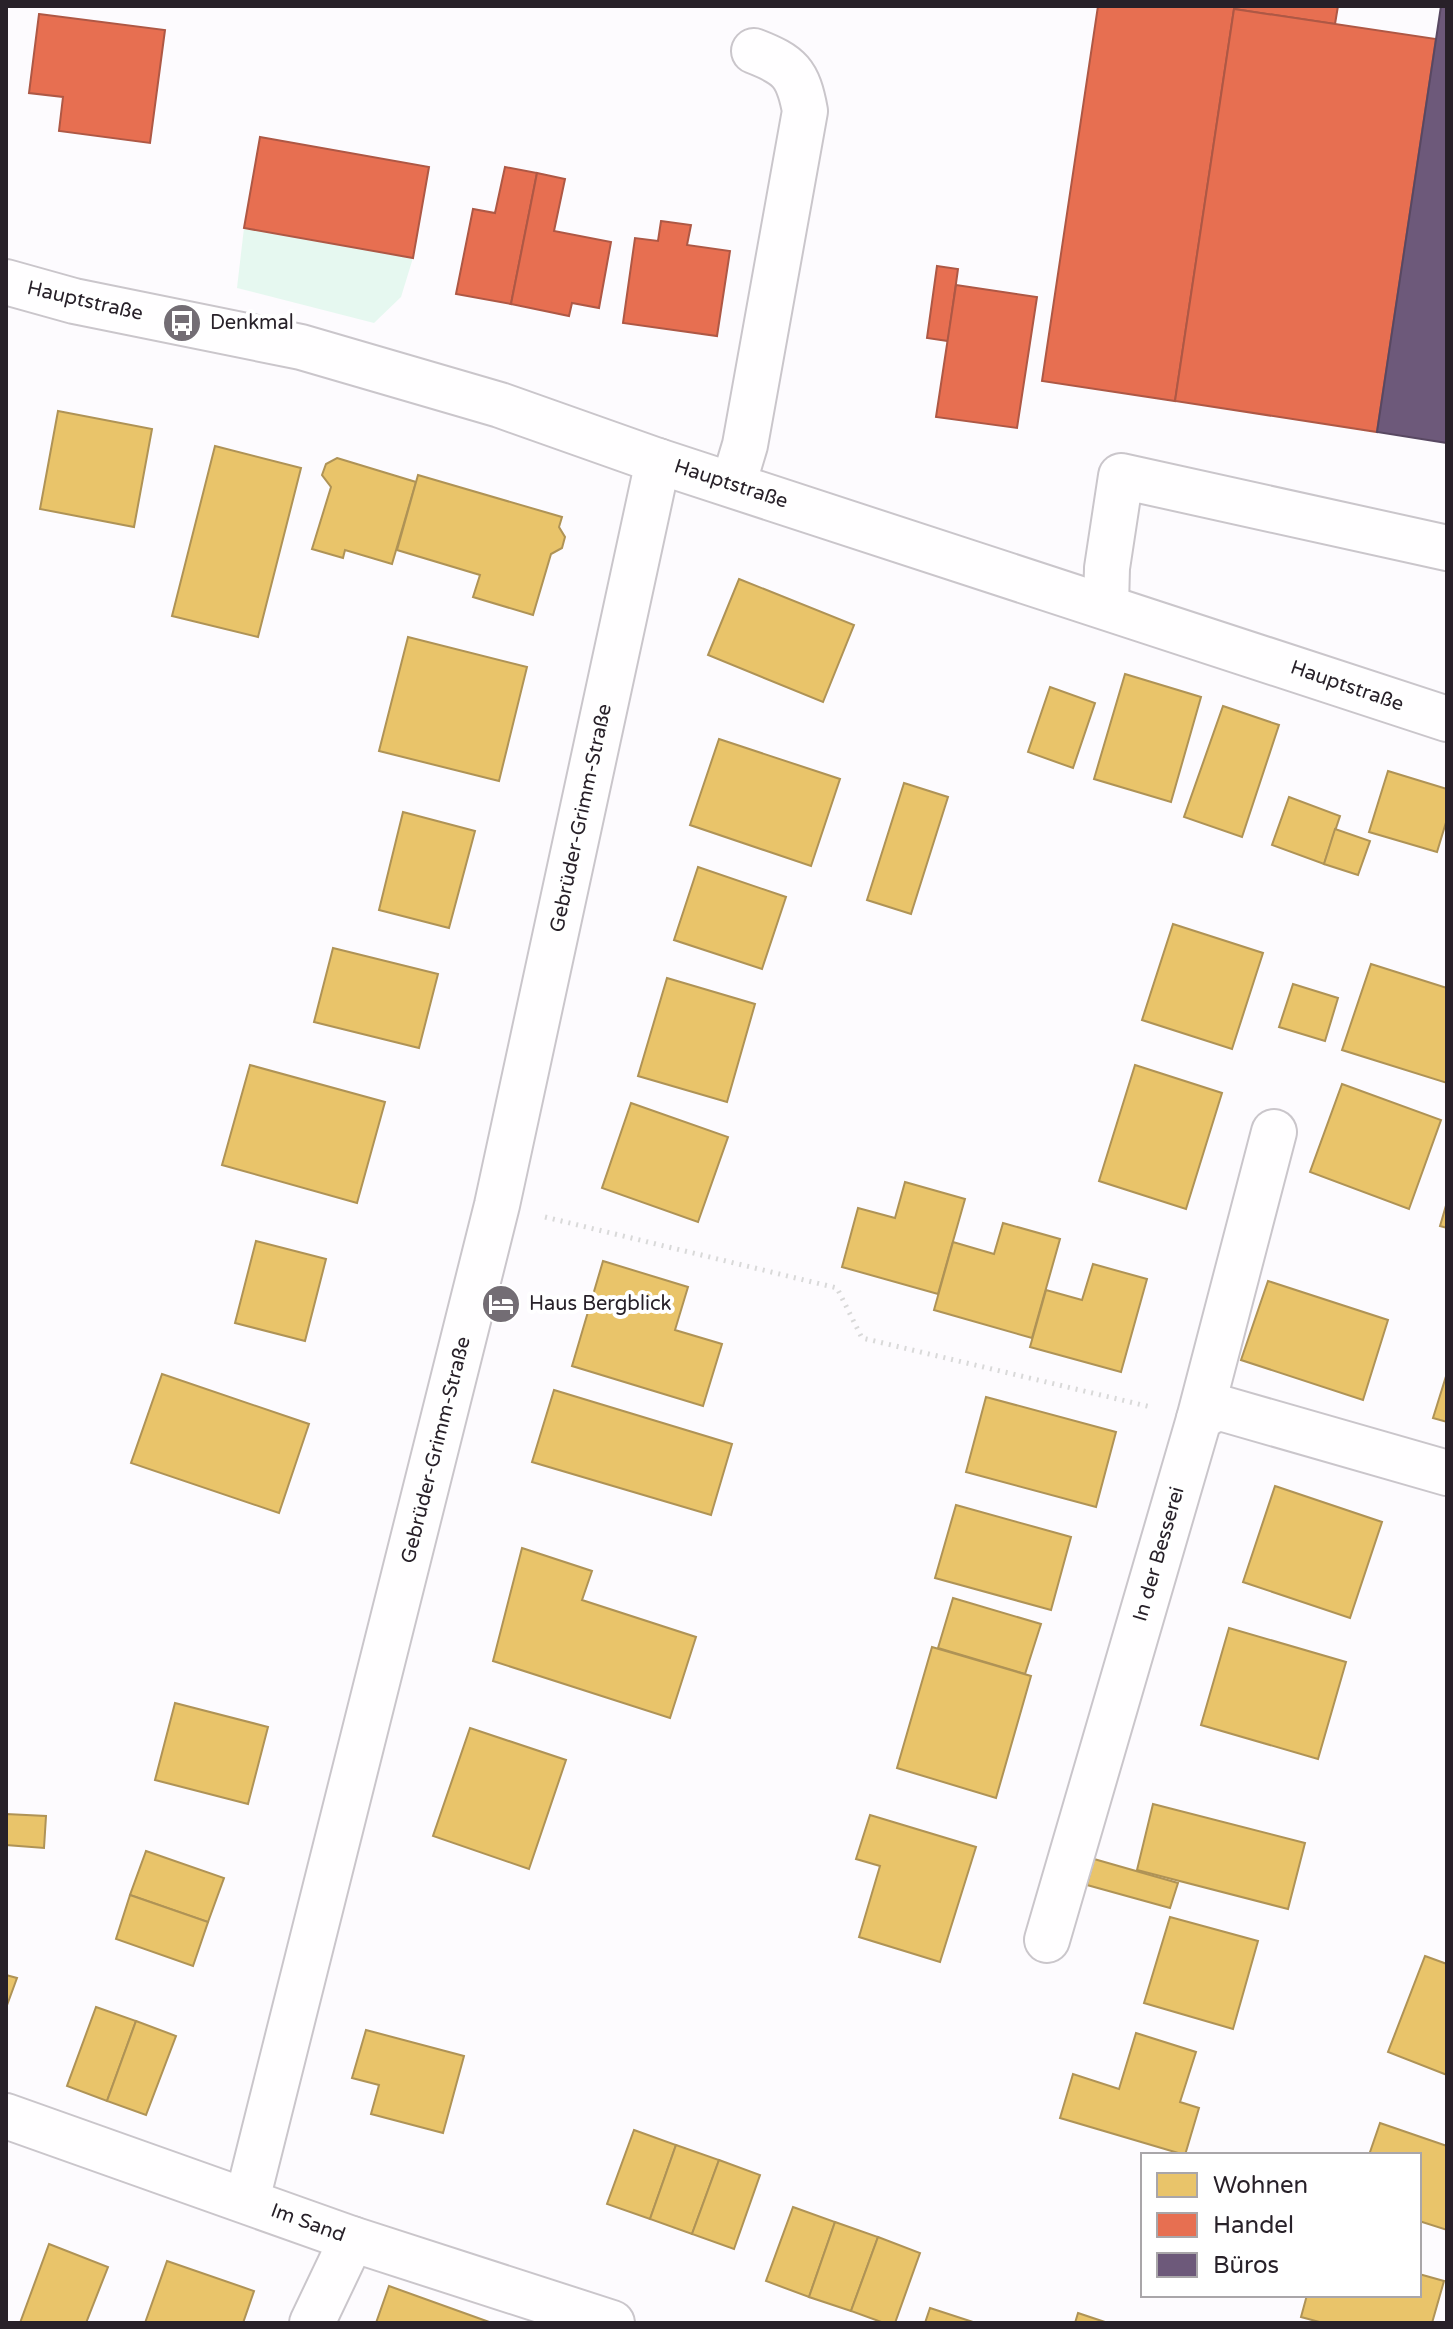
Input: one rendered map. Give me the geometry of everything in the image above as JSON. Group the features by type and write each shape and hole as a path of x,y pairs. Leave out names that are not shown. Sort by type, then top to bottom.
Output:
{"street":[{"path":"733,485 745,445 805,111 800,83 783,62 754,51"},
{"name":"Hauptstraße","path":"6,282 74,301 301,347 500,405 658,461 1447,719"},
{"name":"Gebrüder-Grimm-Straße","path":"247,2200 497,1205 658,461"},
{"path":"1106,605 1107,568 1121,476 1447,548"},
{"name":"In der Besserei","path":"1047,1940 1199,1419 1274,1132"},
{"path":"1199,1419 1217,1407 1447,1473"},
{"name":"Im Sand","path":"6,2116 352,2239 612,2323"},
{"path":"312,2323 352,2239"}],"path":[{"path":"497,1205 837,1288 862,1338 1199,1419"}],"shaded area":[{"path":"244,228 413,258 401,297 374,323 237,288"}],"building: Wohnen":[{"path":"58,411 152,429 134,527 40,509"},
{"path":"215,446 301,468 258,637 172,616"},
{"path":"337,458 416,482 392,564 345,550 343,558 312,549 331,487 322,475 326,464"},
{"path":"418,475 562,517 559,527 565,537 562,548 551,554 533,615 473,597 480,575 397,550"},
{"path":"739,579 854,625 823,702 708,655"},
{"path":"408,637 527,667 499,781 379,751"},
{"path":"1125,674 1201,697 1171,802 1094,779"},
{"path":"1050,687 1095,703 1073,768 1028,752"},
{"path":"1223,706 1279,725 1242,837 1184,817"},
{"path":"719,739 840,779 811,866 690,825"},
{"path":"1388,771 1447,789 1447,819 1437,852 1369,832"},
{"path":"904,783 948,797 911,914 867,900"},
{"path":"1289,797 1340,816 1324,864 1272,845"},
{"path":"403,812 475,831 449,928 379,910"},
{"path":"1335,829 1370,841 1358,875 1324,864"},
{"path":"698,867 786,897 762,969 674,940"},
{"path":"1173,924 1263,953 1232,1049 1142,1020"},
{"path":"333,948 438,974 419,1048 314,1022"},
{"path":"1371,964 1447,988 1447,1083 1342,1050"},
{"path":"667,978 755,1004 727,1102 638,1076"},
{"path":"1293,984 1338,998 1325,1041 1279,1027"},
{"path":"250,1065 385,1102 357,1203 222,1165"},
{"path":"1135,1065 1222,1093 1186,1209 1099,1181"},
{"path":"1342,1084 1441,1120 1409,1209 1310,1172"},
{"path":"631,1103 728,1137 698,1222 602,1188"},
{"path":"905,1182 965,1199 938,1294 842,1267 858,1208 895,1218"},
{"path":"1447,1202 1447,1228 1440,1226"},
{"path":"1003,1223 1060,1239 1032,1338 934,1310 953,1242 994,1254"},
{"path":"256,1241 326,1259 305,1341 235,1323"},
{"path":"603,1261 688,1287 675,1330 722,1344 703,1406 572,1366"},
{"path":"1093,1264 1147,1279 1121,1372 1030,1347 1046,1290 1082,1300"},
{"path":"1268,1281 1388,1320 1363,1400 1241,1360"},
{"path":"1447,1373 1447,1422 1433,1418"},
{"path":"162,1374 309,1424 279,1513 131,1463"},
{"path":"554,1390 732,1444 711,1515 532,1462"},
{"path":"986,1397 1116,1432 1096,1507 966,1472"},
{"path":"1275,1486 1382,1522 1350,1618 1243,1582"},
{"path":"956,1505 1071,1537 1051,1610 935,1578"},
{"path":"522,1548 592,1571 582,1600 696,1637 670,1718 493,1661"},
{"path":"953,1598 1041,1624 1025,1674 938,1648"},
{"path":"1229,1628 1346,1662 1318,1759 1201,1725"},
{"path":"932,1647 1031,1676 996,1798 897,1768"},
{"path":"175,1703 268,1727 248,1804 155,1780"},
{"path":"470,1728 566,1760 529,1869 433,1836"},
{"path":"1153,1804 1305,1843 1288,1909 1137,1870"},
{"path":"6,1814 46,1816 44,1848 6,1845"},
{"path":"870,1815 976,1847 940,1962 859,1937 880,1866 856,1859"},
{"path":"146,1851 224,1878 208,1922 130,1895"},
{"path":"1094,1859 1178,1883 1170,1908 1087,1885"},
{"path":"130,1895 208,1922 193,1966 116,1939"},
{"path":"1170,1917 1258,1941 1233,2029 1144,2003"},
{"path":"1425,1956 1447,1964 1447,2075 1388,2052"},
{"path":"6,1975 17,1978 6,2008"},
{"path":"96,2007 136,2021 107,2101 67,2086"},
{"path":"136,2021 176,2036 146,2115 107,2101"},
{"path":"366,2030 464,2056 443,2133 371,2114 379,2085 352,2078"},
{"path":"1136,2033 1196,2052 1180,2102 1199,2108 1186,2153 1060,2118 1073,2074 1119,2089"},
{"path":"1380,2123 1447,2146 1447,2230 1421,2222 1421,2153 1370,2153"},
{"path":"634,2130 676,2145 650,2219 607,2204"},
{"path":"676,2145 719,2160 692,2234 650,2219"},
{"path":"719,2160 760,2175 734,2249 692,2234"},
{"path":"793,2207 835,2222 809,2297 766,2281"},
{"path":"835,2222 878,2237 851,2311 809,2297"},
{"path":"878,2237 920,2253 895,2323 884,2323 851,2311"},
{"path":"49,2244 108,2267 86,2323 20,2323"},
{"path":"167,2261 254,2291 243,2323 145,2323"},
{"path":"1421,2275 1444,2281 1432,2323 1323,2323 1301,2317 1306,2297 1421,2297"},
{"path":"389,2286 492,2323 376,2323"},
{"path":"930,2308 973,2322 973,2323 925,2323"},
{"path":"1078,2313 1108,2323 1075,2323"}],"building: Handel":[{"path":"1098,6 1338,6 1335,24 1234,9 1175,401 1042,381"},
{"path":"1234,9 1436,39 1377,432 1175,401"},
{"path":"39,14 165,30 150,143 59,131 63,97 29,93"},
{"path":"260,137 429,167 413,258 244,228"},
{"path":"505,167 537,173 511,304 456,294 473,209 495,213"},
{"path":"537,173 565,179 554,231 611,242 599,308 572,303 569,316 511,304"},
{"path":"661,221 691,225 687,245 730,251 717,336 623,323 635,238 658,241"},
{"path":"937,266 958,269 948,341 927,338"},
{"path":"956,285 1037,297 1017,428 936,417"}],"building: Büros":[{"path":"1441,6 1447,6 1447,443 1377,432"}],"place":[{"name":"Denkmal","path":"182,323"},
{"name":"Haus Bergblick","path":"501,1304"}]}
